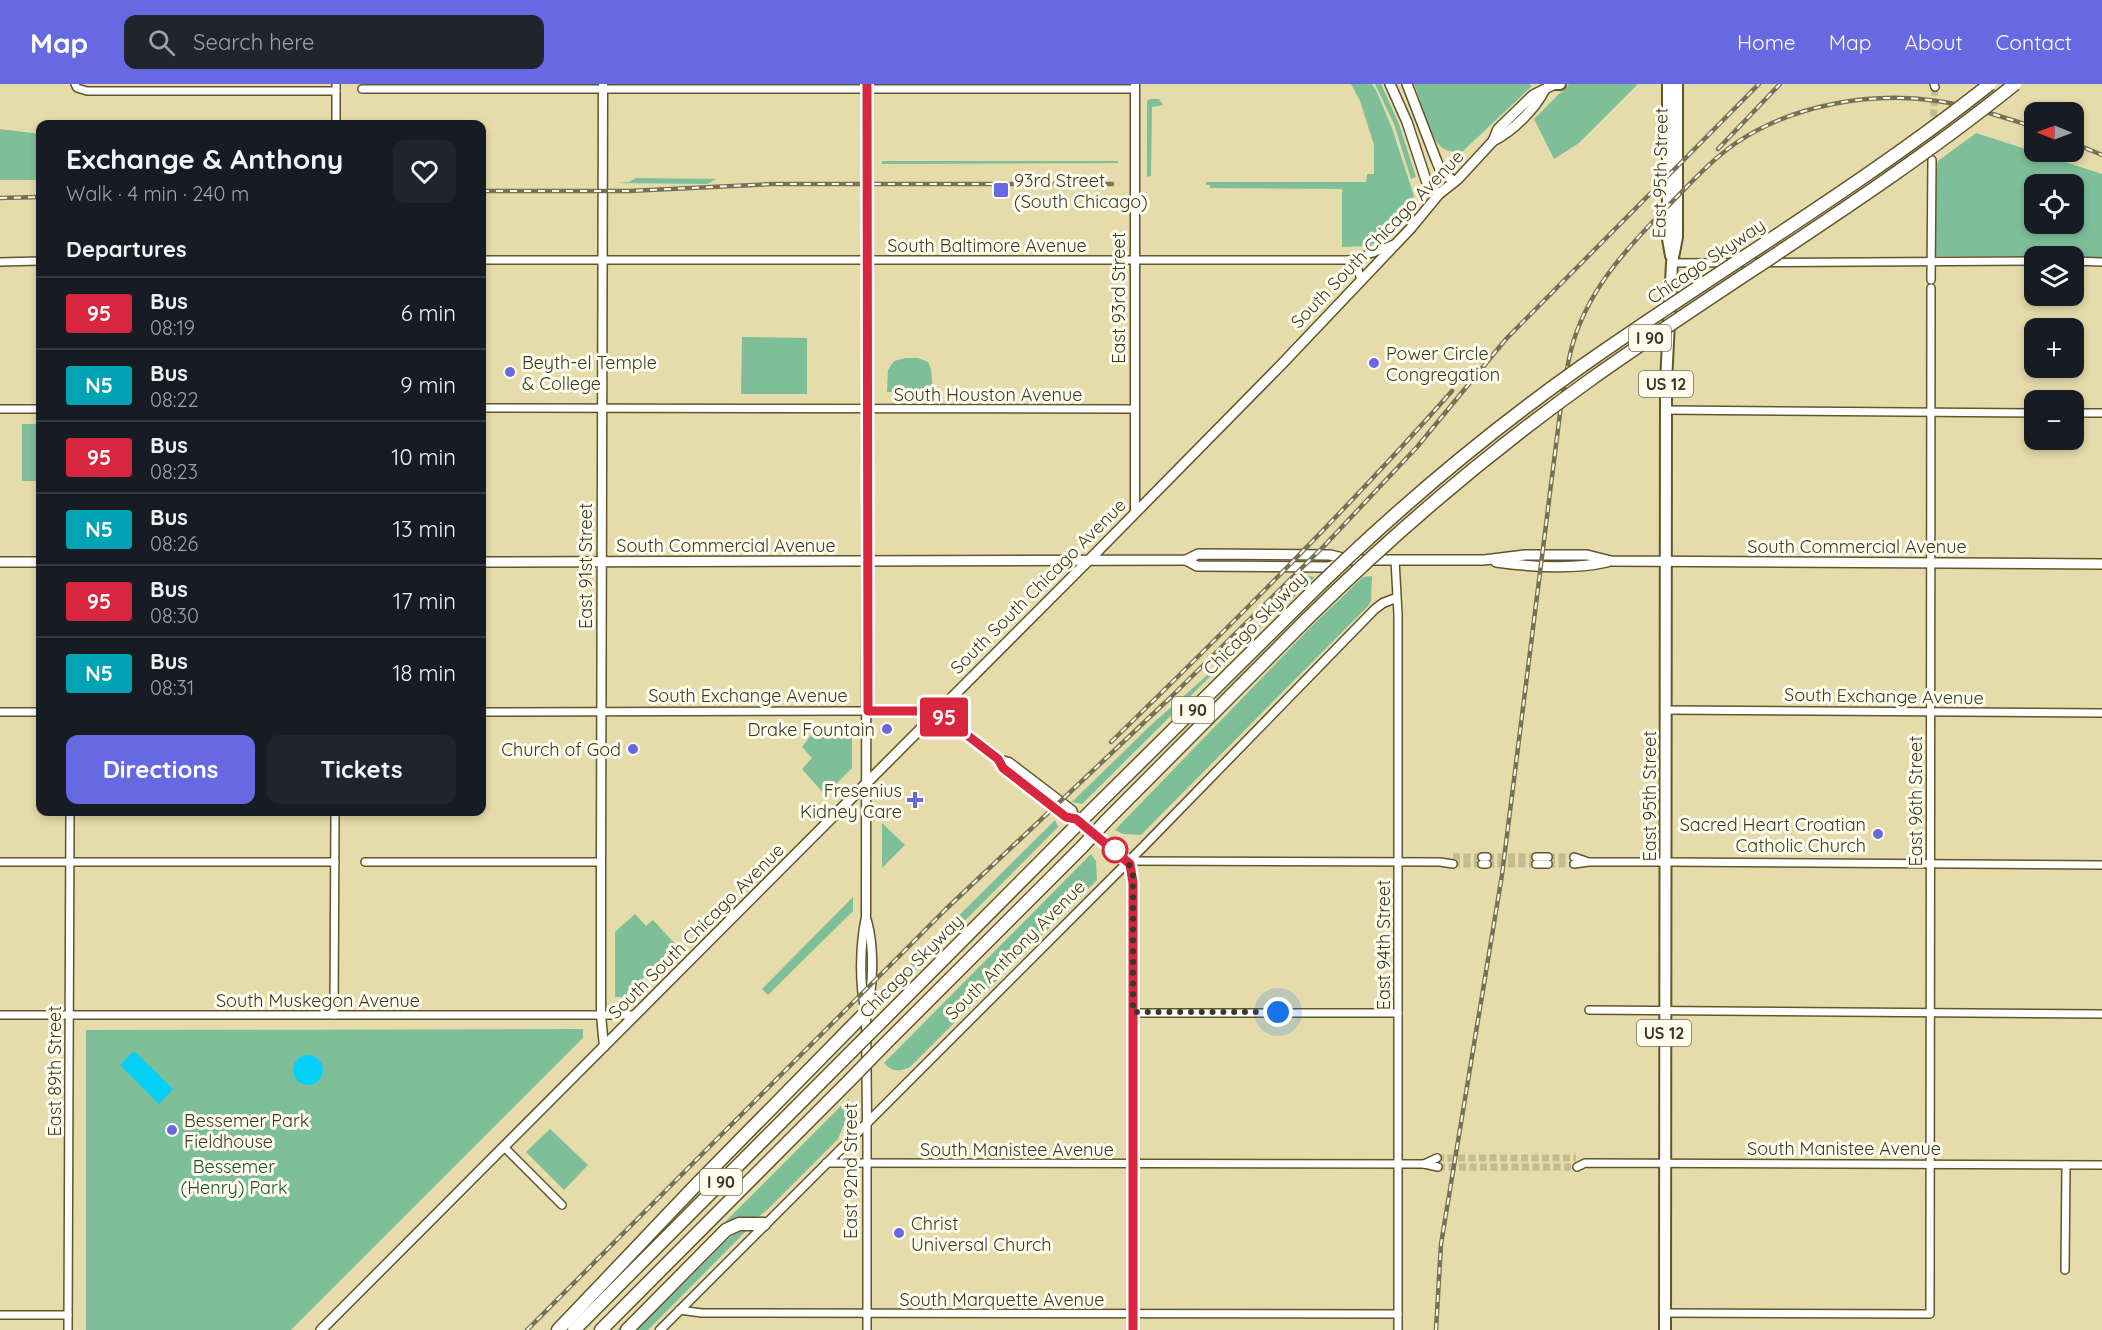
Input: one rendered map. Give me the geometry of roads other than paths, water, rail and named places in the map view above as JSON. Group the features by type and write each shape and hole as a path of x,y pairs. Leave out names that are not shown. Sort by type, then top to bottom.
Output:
{"highway":[{"name":"Chicago Skyway","path":"574,1330 1324,579 1414,498 1540,396 1642,324 1900,152 1990,84"},
{"name":"Chicago Skyway","path":"601,1330 1306,620 1424,510 1532,422 1642,344 1900,171 2015,84"},
{"path":"558,1330 866,1012"},
{"path":"627,1330 726,1230 739,1224 764,1224"}],"main road":[{"path":"1390,84 1407,122 1426,180 1430,187 1439,194"},
{"path":"1407,84 1440,169 1454,182"},
{"name":"South South Chicago Avenue","path":"321,1330 1281,365 1439,194 1454,182 1493,141 1503,136 1539,101 1545,89 1557,84"},
{"name":"East 95th Street","path":"1668,84 1668,239 1672,263"},
{"name":"East 95th Street","path":"1665,1330 1665,410 1672,263 1677,237 1677,84"},
{"name":"South Commercial Avenue","path":"486,562 1186,560 1198,554 1209,554 1330,555 1351,560 1484,560 1526,566 1588,566 1611,561 2102,564"},
{"path":"0,562 36,562"}],"street":[{"path":"75,84 77,88 87,91 336,87 336,120"},
{"name":"East 92nd Street","path":"867,86 868,711 866,917 863,934 863,998 866,1012 867,1330"},
{"path":"362,89 1135,86"},
{"name":"East 93rd Street","path":"1135,86 1135,512"},
{"name":"East 91st Street","path":"603,87 601,1015 604,1047"},
{"name":"East 96th Street","path":"1665,1313 1930,1314 1932,160"},
{"name":"South Baltimore Avenue","path":"486,260 1349,260 1373,253 1397,242"},
{"path":"1349,260 1358,270 1361,280"},
{"path":"0,262 36,261"},
{"path":"1672,263 2024,261"},
{"path":"2084,261 2102,261"},
{"name":"South Houston Avenue","path":"486,408 1135,409"},
{"path":"0,409 36,409"},
{"path":"1665,410 2024,413"},
{"path":"2084,413 2102,413"},
{"name":"East 94th Street","path":"1395,560 1398,625 1398,1330"},
{"name":"South Anthony Avenue","path":"660,1330 1128,861 1375,609 1396,598"},
{"name":"South Exchange Avenue","path":"1665,710 2102,714"},
{"name":"South Exchange Avenue","path":"486,711 936,711"},
{"path":"936,711 998,759 1003,768 1066,817 1076,819 1128,861 1132,869 1133,1330"},
{"path":"0,712 36,712"},
{"name":"East 89th Street","path":"68,1330 70,816"},
{"path":"334,1015 335,816"},
{"path":"1128,861 1453,861"},
{"path":"1536,861 1548,861"},
{"path":"1574,861 2102,865"},
{"path":"0,862 335,862"},
{"path":"365,862 601,862"},
{"path":"1589,1010 2102,1014"},
{"path":"1133,1012 1398,1013"},
{"name":"South Muskegon Avenue","path":"0,1015 636,1015"},
{"path":"504,1147 562,1205"},
{"name":"South Manistee Avenue","path":"1424,1164 1437,1158"},
{"name":"South Manistee Avenue","path":"1576,1158 1586,1163"},
{"name":"South Manistee Avenue","path":"826,1163 1424,1164 1438,1167"},
{"name":"South Manistee Avenue","path":"1576,1167 1586,1163 2102,1165"},
{"path":"2065,1270 2066,1164"},
{"name":"South Marquette Avenue","path":"679,1310 702,1313 867,1314 1398,1314"},
{"path":"0,1315 69,1315"}],"water":[{"path":"134,1051 173,1089 159,1104 120,1065"},
{"path":"308,1055 314,1056 322,1064 322,1076 314,1084 308,1085 302,1084 294,1076 293,1070 294,1064 302,1056"}],"tunnel":[{"path":"1932,148 1935,87"},
{"path":"1453,857 1482,857"},
{"path":"1487,857 1536,857"},
{"path":"1548,857 1574,857"},
{"path":"1453,864 1482,864"},
{"path":"1487,864 1536,864"},
{"path":"1548,864 1574,864"},
{"path":"1437,1158 1576,1158"},
{"path":"1438,1167 1577,1167"}],"railway":[{"path":"527,1330 946,909 1171,697 1324,546 1417,447 1506,339 1759,84"},
{"path":"1718,149 1780,84"},
{"path":"1436,1330 1441,1244 1502,875 1562,397 1571,350 1586,309 1622,256 1700,174 1736,143 1782,119 1833,104 1859,100 1912,98 1962,106 2024,124"},
{"path":"2084,148 2102,155"},
{"path":"486,191 629,191 772,184 1112,184"},
{"path":"0,198 36,197"},
{"path":"1111,742 1285,570 1452,391"}],"place":[{"name":"93rd Street (South Chicago)","path":"1001,190"},
{"name":"Power Circle Congregation","path":"1374,363"},
{"name":"Beyth-el Temple & College","path":"510,372"},
{"name":"Drake Fountain","path":"887,729"},
{"name":"Church of God","path":"633,749"},
{"name":"Fresenius Kidney Care","path":"915,800"},
{"name":"Sacred Heart Croatian Catholic Church","path":"1878,834"},
{"name":"Bessemer Park Fieldhouse","path":"172,1130"},
{"name":"Christ Universal Church","path":"899,1233"}],"park label":[{"name":"Bessemer (Henry) Park","path":"234,1176"}]}
